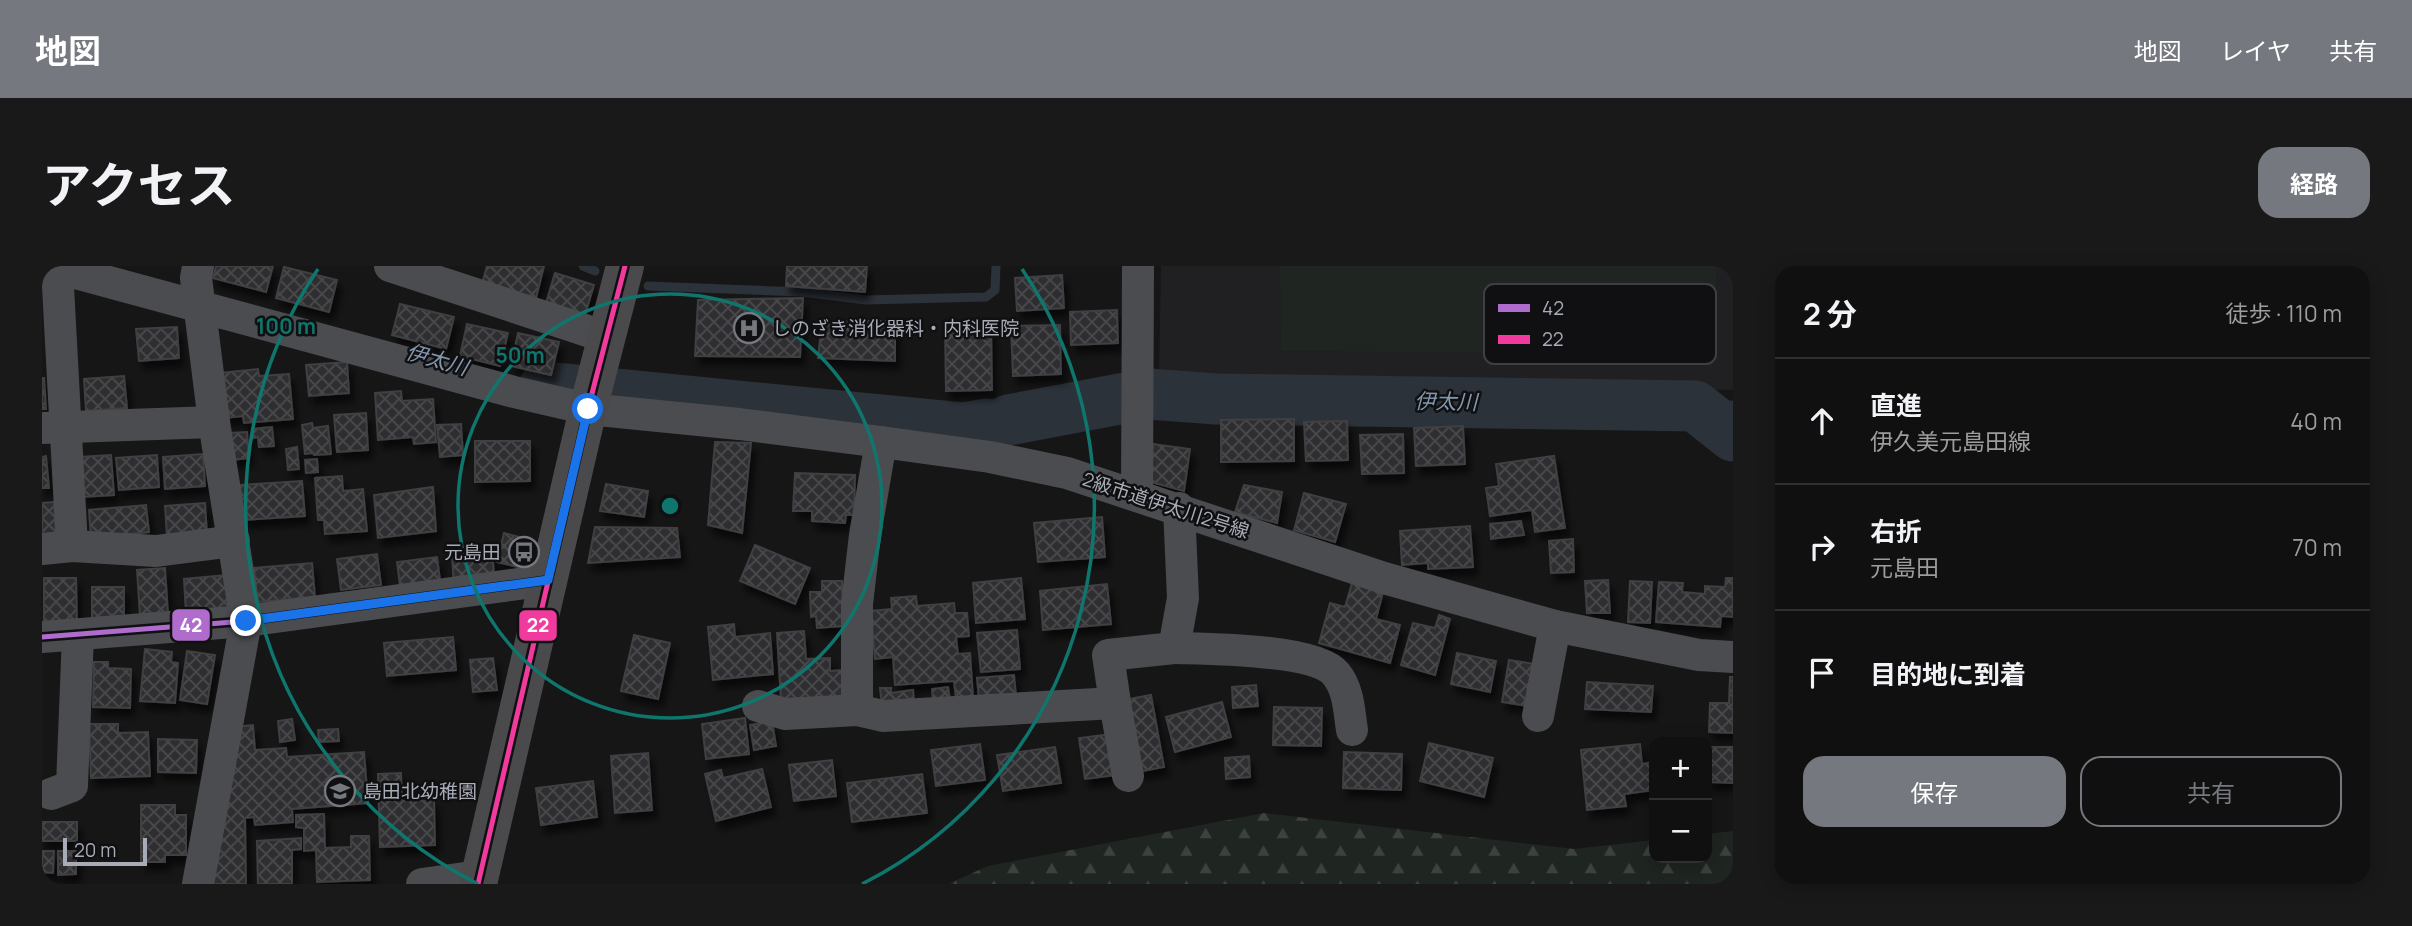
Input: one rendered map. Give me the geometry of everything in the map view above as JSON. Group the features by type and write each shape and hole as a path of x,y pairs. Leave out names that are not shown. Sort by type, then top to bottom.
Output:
{"main road":[{"path":"479,880 591,396 625,266"}],"street":[{"path":"390,266 606,337"},
{"path":"1137,494 1138,266"},
{"path":"53,267 57,547 156,551 234,541"},
{"name":"2級市道伊太川2号線","path":"53,267 198,287 513,392 591,396 739,424 990,457 1067,473 1384,578 1555,626 1699,654 1733,657"},
{"path":"198,287 214,422 246,621 198,884"},
{"path":"55,427 214,422"},
{"path":"857,710 857,604 865,535 881,442"},
{"path":"1174,648 1183,598 1179,508"},
{"path":"42,637 246,621 548,580"},
{"path":"1538,716 1555,626"},
{"path":"51,794 72,786 78,635"},
{"path":"1128,776 1108,655 1174,648 1249,651 1300,657 1334,671 1345,687 1352,730"},
{"path":"758,706 785,714 857,710 883,716 1115,703"},
{"path":"422,884 479,880"}],"shaded area":[{"path":"1161,266 1733,266 1733,390 1159,382"}],"green space":[{"path":"1280,266 1716,266 1716,284 1484,284 1484,353 1281,351"},
{"path":"1264,813 1574,849 1649,841 1649,863 1712,863 1712,833 1733,831 1733,884 948,884 988,866"}],"building":[{"path":"216,266 273,266 266,292 213,278"},
{"path":"487,266 544,266 536,298 482,284"},
{"path":"787,266 867,266 865,292 786,286"},
{"path":"284,267 337,280 329,312 276,298"},
{"path":"555,273 594,285 585,315 546,303"},
{"path":"1062,275 1064,308 1017,311 1015,278"},
{"name":"しのざき消化器科・内科医院","path":"803,298 800,357 695,356 698,300"},
{"path":"400,304 454,317 446,349 392,335"},
{"path":"1117,310 1118,343 1071,345 1070,312"},
{"path":"822,321 895,321 895,361 818,358"},
{"path":"467,324 508,333 500,366 460,356"},
{"path":"1060,325 1061,374 1013,376 1011,326"},
{"path":"991,326 992,390 946,391 945,327"},
{"path":"177,327 179,358 139,361 136,329"},
{"path":"518,333 559,342 551,375 511,366"},
{"path":"347,362 349,393 309,396 306,365"},
{"path":"258,369 259,376 289,374 293,419 244,423 243,416 225,418 221,373"},
{"path":"124,376 127,408 86,411 84,379"},
{"path":"44,378 46,409 42,409"},
{"path":"401,391 402,401 433,399 436,442 414,444 413,437 378,440 375,393"},
{"path":"366,413 368,450 337,452 334,415"},
{"path":"1294,419 1294,461 1221,462 1221,420"},
{"path":"1347,421 1348,460 1306,461 1304,422"},
{"path":"312,423 313,428 328,426 331,454 305,454 302,425"},
{"path":"461,424 463,455 440,457 437,425"},
{"path":"1463,426 1465,464 1416,466 1414,428"},
{"path":"272,427 274,446 259,447 258,437 253,438 252,429"},
{"path":"247,432 249,458 232,460 229,433"},
{"path":"1403,434 1404,473 1362,474 1360,435"},
{"path":"475,441 530,441 530,481 475,482"},
{"path":"715,442 751,443 742,533 708,525"},
{"path":"1153,444 1190,449 1184,491 1151,482"},
{"path":"297,447 299,469 288,470 286,449"},
{"path":"203,454 205,486 165,489 163,457"},
{"path":"111,455 114,495 82,497 79,457"},
{"path":"157,455 159,487 119,490 116,458"},
{"path":"46,456 49,488 42,488 42,457"},
{"path":"1554,456 1565,528 1535,532 1532,510 1490,516 1486,488 1499,486 1496,464"},
{"path":"317,459 318,472 306,473 305,460"},
{"path":"795,473 855,475 854,515 846,515 845,523 812,521 812,511 793,511"},
{"path":"342,476 343,491 363,489 367,531 325,534 324,520 318,520 315,478"},
{"path":"302,481 305,516 243,520 240,485"},
{"path":"606,484 648,491 644,517 600,511"},
{"path":"1244,485 1282,492 1277,523 1235,512"},
{"path":"433,487 436,531 378,538 374,495"},
{"path":"1304,493 1346,504 1335,542 1294,530"},
{"path":"54,502 56,534 42,535 42,503"},
{"path":"205,503 207,534 167,537 165,506"},
{"path":"146,505 149,532 91,538 89,510"},
{"path":"1102,517 1105,557 1038,562 1034,523"},
{"path":"1521,521 1524,535 1491,539 1490,524"},
{"path":"1470,526 1473,567 1428,569 1428,563 1402,565 1400,531"},
{"path":"595,527 677,528 680,557 588,563"},
{"path":"504,533 530,540 522,568 497,562"},
{"path":"1573,539 1574,572 1551,573 1549,541"},
{"path":"755,545 810,568 795,604 740,581"},
{"path":"492,552 495,584 454,587 452,555"},
{"path":"377,554 381,585 341,590 337,559"},
{"path":"437,557 441,588 401,594 397,562"},
{"path":"312,563 315,597 257,602 254,568"},
{"path":"165,568 168,614 140,616 137,570"},
{"path":"226,575 229,609 186,613 184,579"},
{"path":"44,578 76,578 77,625 44,625"},
{"path":"1021,578 1025,619 976,623 973,583"},
{"path":"1726,578 1733,578 1733,617 1721,616 1720,627 1656,622 1659,582 1683,583 1682,592 1705,594 1705,586 1725,587"},
{"path":"1608,580 1610,613 1587,613 1585,581"},
{"path":"822,581 842,581 843,626 817,628 816,616 811,617 810,592 822,592"},
{"path":"1630,581 1652,582 1650,623 1628,622"},
{"path":"1352,583 1383,592 1376,619 1400,625 1390,663 1319,643 1330,603 1345,607"},
{"path":"1107,584 1111,624 1043,630 1040,591"},
{"path":"92,587 124,587 124,619 92,619"},
{"path":"916,596 917,606 954,603 955,613 967,613 969,636 956,637 958,654 970,653 973,697 956,699 954,681 895,685 893,657 875,659 871,611 892,609 891,598"},
{"path":"1439,615 1450,619 1435,675 1401,665 1413,623 1435,628"},
{"path":"734,624 735,637 770,633 773,674 713,680 708,627"},
{"path":"1017,630 1020,669 981,672 977,633"},
{"path":"804,631 806,659 830,658 830,671 843,670 844,696 781,700 777,633"},
{"path":"634,635 670,643 658,699 621,691"},
{"path":"453,637 456,670 387,676 384,643"},
{"path":"145,649 172,652 171,662 178,663 175,703 140,701"},
{"path":"187,651 215,655 207,704 180,700"},
{"path":"1457,653 1496,661 1490,692 1451,684"},
{"path":"493,658 497,690 473,692 470,660"},
{"path":"1509,660 1535,664 1528,706 1502,702"},
{"path":"94,662 108,662 108,668 131,669 130,708 93,707"},
{"path":"1014,675 1016,696 979,699 977,678"},
{"path":"1730,677 1733,677 1733,733 1709,732 1710,703 1729,703"},
{"path":"1587,682 1653,686 1651,712 1585,709"},
{"path":"1256,685 1258,706 1233,708 1232,687"},
{"path":"948,687 950,700 933,702 932,689"},
{"path":"880,688 891,688 891,693 913,690 914,702 882,706"},
{"path":"1151,695 1164,767 1137,772 1124,700"},
{"path":"1222,702 1231,737 1175,752 1166,717"},
{"path":"1274,707 1322,708 1321,746 1273,745"},
{"path":"745,718 749,754 706,759 702,724"},
{"path":"292,719 295,740 280,742 278,721"},
{"path":"772,721 776,746 754,750 750,725"},
{"path":"89,724 118,724 118,733 148,732 150,776 91,778"},
{"path":"253,725 255,750 286,748 287,757 364,752 368,803 292,809 293,822 255,825 254,817 245,818 246,884 207,884 234,727"},
{"path":"338,729 339,741 319,742 318,730"},
{"path":"1111,734 1117,775 1085,779 1079,738"},
{"path":"158,739 197,740 196,773 158,772"},
{"path":"1429,743 1493,758 1484,797 1420,781"},
{"path":"980,744 985,780 936,786 931,750"},
{"path":"1640,744 1642,764 1649,763 1649,791 1624,794 1626,806 1587,810 1581,750"},
{"path":"1055,747 1061,783 1003,791 997,755"},
{"path":"1712,747 1733,747 1733,783 1712,782"},
{"path":"1344,752 1402,754 1401,790 1343,788"},
{"path":"648,753 652,810 615,813 611,756"},
{"path":"1249,756 1250,777 1226,779 1225,758"},
{"path":"832,760 836,796 794,801 789,765"},
{"path":"762,769 771,807 716,821 705,774 721,770 723,778"},
{"path":"401,773 402,801 434,800 435,845 380,847 378,774"},
{"path":"922,774 927,813 852,822 847,783"},
{"path":"593,781 597,817 541,825 536,788"},
{"path":"141,805 175,805 175,815 186,815 186,855 165,855 165,862 141,862"},
{"path":"324,814 325,848 351,847 351,836 369,836 370,880 317,882 316,850 304,851 304,828 296,827 296,815"},
{"path":"42,822 77,822 77,841 42,841"},
{"path":"301,838 301,849 292,850 292,884 258,884 257,841"},
{"path":"42,851 54,851 53,873 42,872"},
{"path":"58,851 76,851 76,874 58,875"}],"waterway":[{"path":"583,266 595,271"},
{"path":"648,286 802,292 866,300 986,297 995,290 996,266"},
{"name":"伊太川","path":"544,387 963,428 987,424"},
{"name":"伊太川","path":"1149,394 1216,399 1695,406 1733,436"},
{"name":"伊太川","path":"1008,420 1125,398"},
{"path":"1695,406 1733,405"}],"transit line":[{"name":"22","path":"478,884 588,409 625,266"},
{"name":"42","path":"42,637 246,621 548,580"}],"place":[{"name":"しのざき消化器科・内科医院","path":"749,328"},
{"name":"元島田","path":"524,552"},
{"name":"島田北幼稚園","path":"340,791"}],"route":[{"path":"246,621 548,580 588,409"}]}
